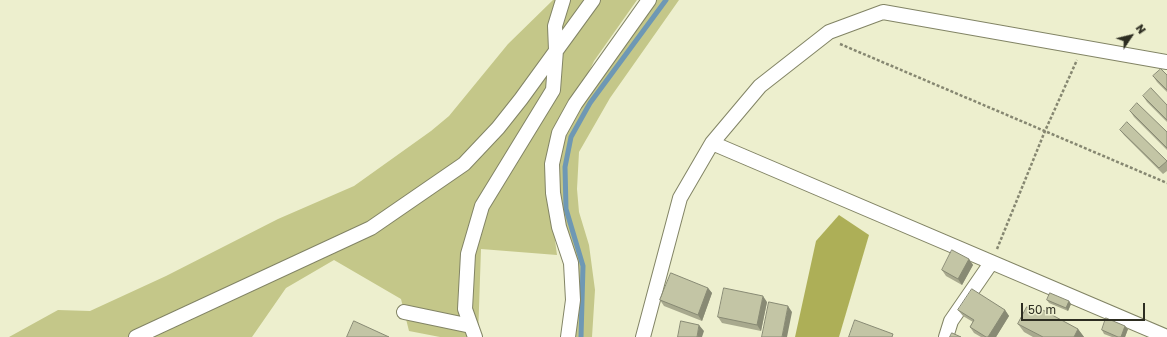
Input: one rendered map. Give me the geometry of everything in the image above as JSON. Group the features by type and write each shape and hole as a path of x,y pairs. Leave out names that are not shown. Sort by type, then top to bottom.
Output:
{"street":[{"path":"473,331 465,309 468,254 482,206 553,90 556,50 555,26 563,0"},
{"path":"136,337 371,228 464,164 498,128 593,0"},
{"path":"568,337 573,300 571,263 559,227 553,193 552,164 559,133 575,104 649,0"},
{"path":"643,337 680,198 712,143 760,86 829,32 883,12 1167,62"},
{"path":"712,143 1167,337"},
{"path":"946,337 951,321 991,263"},
{"path":"404,312 473,331"}],"path":[{"path":"829,32 836,42 1167,183"},
{"path":"991,263 1045,131 1083,47"}],"green space":[{"path":"553,0 637,0 594,61 564,125 652,0 679,0 610,98 579,152 577,189 579,212 589,245 595,290 592,337 570,337 576,301 561,236 558,138 545,165 557,255 481,249 478,337 440,337 409,331 401,299 334,260 286,288 252,337 9,337 58,310 90,311 166,276 278,219 354,186 431,131 449,116 508,44"}],"shaded area":[{"path":"839,215 869,235 839,337 795,337 816,241"}],"building":[{"path":"1161,69 1167,75 1167,90 1153,76"},
{"path":"1151,88 1167,105 1167,120 1143,96"},
{"path":"1137,103 1167,132 1167,148 1130,111"},
{"path":"1127,122 1167,161 1159,168 1120,130"},
{"path":"952,250 969,259 958,279 942,270"},
{"path":"671,273 708,288 698,315 660,300"},
{"path":"724,288 763,296 757,325 718,317"},
{"path":"972,289 1005,310 988,337 970,327 974,320 958,310"},
{"path":"1050,293 1069,301 1066,308 1047,300"},
{"path":"769,302 788,306 782,337 762,337"},
{"path":"1027,307 1039,313 1041,309 1078,329 1074,337 1043,337 1018,324"},
{"path":"1106,318 1125,326 1121,337 1102,330"},
{"path":"855,320 893,334 892,337 849,337"},
{"path":"354,321 389,337 347,337"},
{"path":"681,321 699,325 697,337 678,337"},
{"path":"952,333 961,337 950,337"}],"waterway":[{"path":"581,337 583,266 566,209 565,167 571,137 590,103 666,0"}]}
